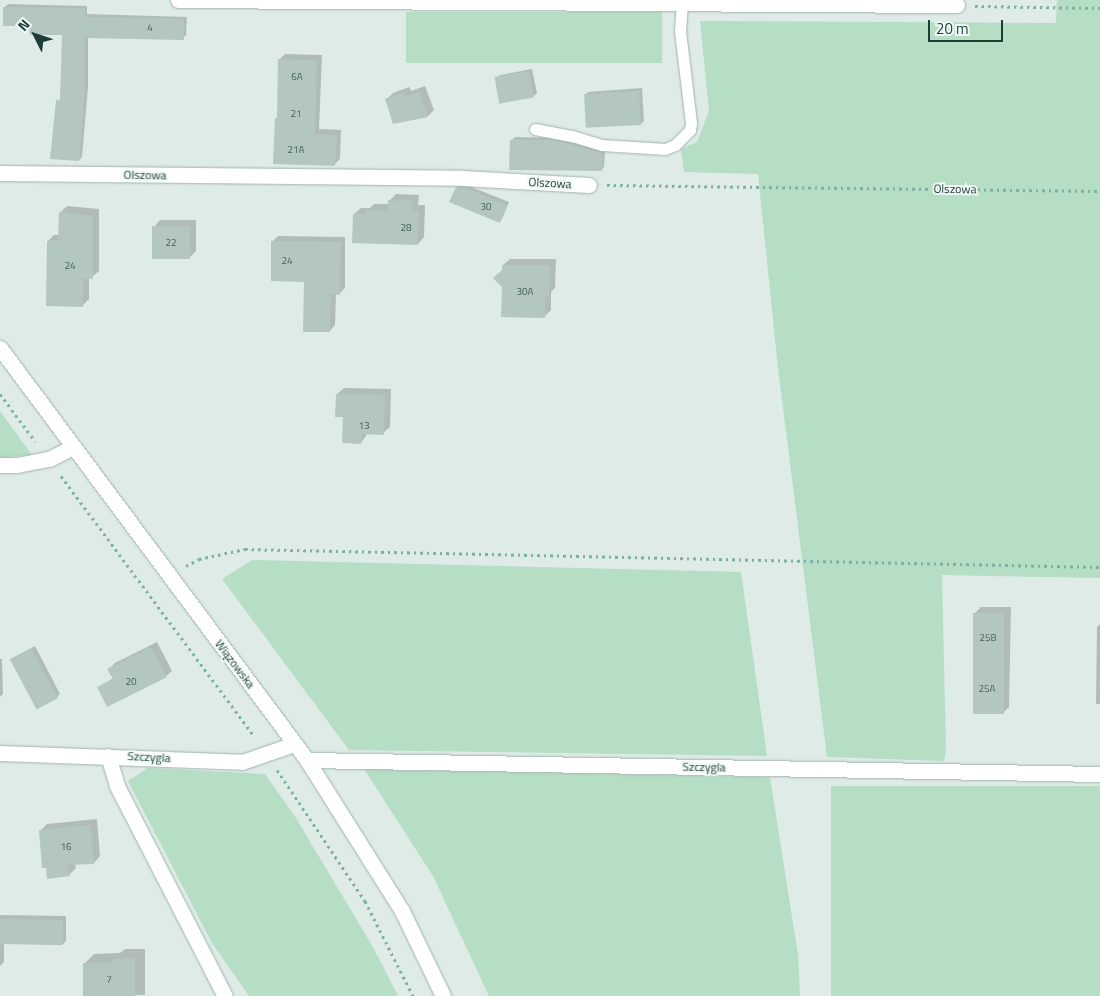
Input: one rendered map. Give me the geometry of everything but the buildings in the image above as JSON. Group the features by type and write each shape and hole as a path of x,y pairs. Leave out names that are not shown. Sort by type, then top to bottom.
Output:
{"street":[{"path":"178,0 682,1 957,5"},
{"name":"Olszowa","path":"0,173 463,178 589,185"},
{"name":"Wiązowska","path":"0,348 307,760 402,911 444,996"},
{"path":"0,465 17,465 48,459 73,447"},
{"name":"Szczygla","path":"0,753 242,762 294,744"},
{"path":"108,756 118,786 225,996"},
{"name":"Szczygla","path":"307,760 1100,774"}],"lane":[{"path":"535,129 572,136 602,145 665,149 675,145 690,130 691,123 680,31 682,1"}],"path":[{"path":"957,5 1100,8"},
{"name":"Olszowa","path":"589,185 1100,191"},
{"path":"0,394 38,446"},
{"path":"58,472 266,753 365,901 413,996"},
{"path":"169,575 199,559 245,549 1100,567"}],"green space":[{"path":"1057,0 1100,0 1100,578 942,575 946,750 944,761 827,757 778,368 758,174 684,172 681,149 697,142 709,111 700,21 1056,23"},
{"path":"406,12 662,12 662,63 406,63"},
{"path":"0,411 32,455 0,458"},
{"path":"252,560 741,572 767,756 349,750 222,579"},
{"path":"148,768 265,774 296,818 373,947 398,996 249,996 212,943 128,781"},
{"path":"364,769 770,777 798,955 800,996 489,996 433,876"},
{"path":"831,786 1100,786 1100,996 831,996"}]}
